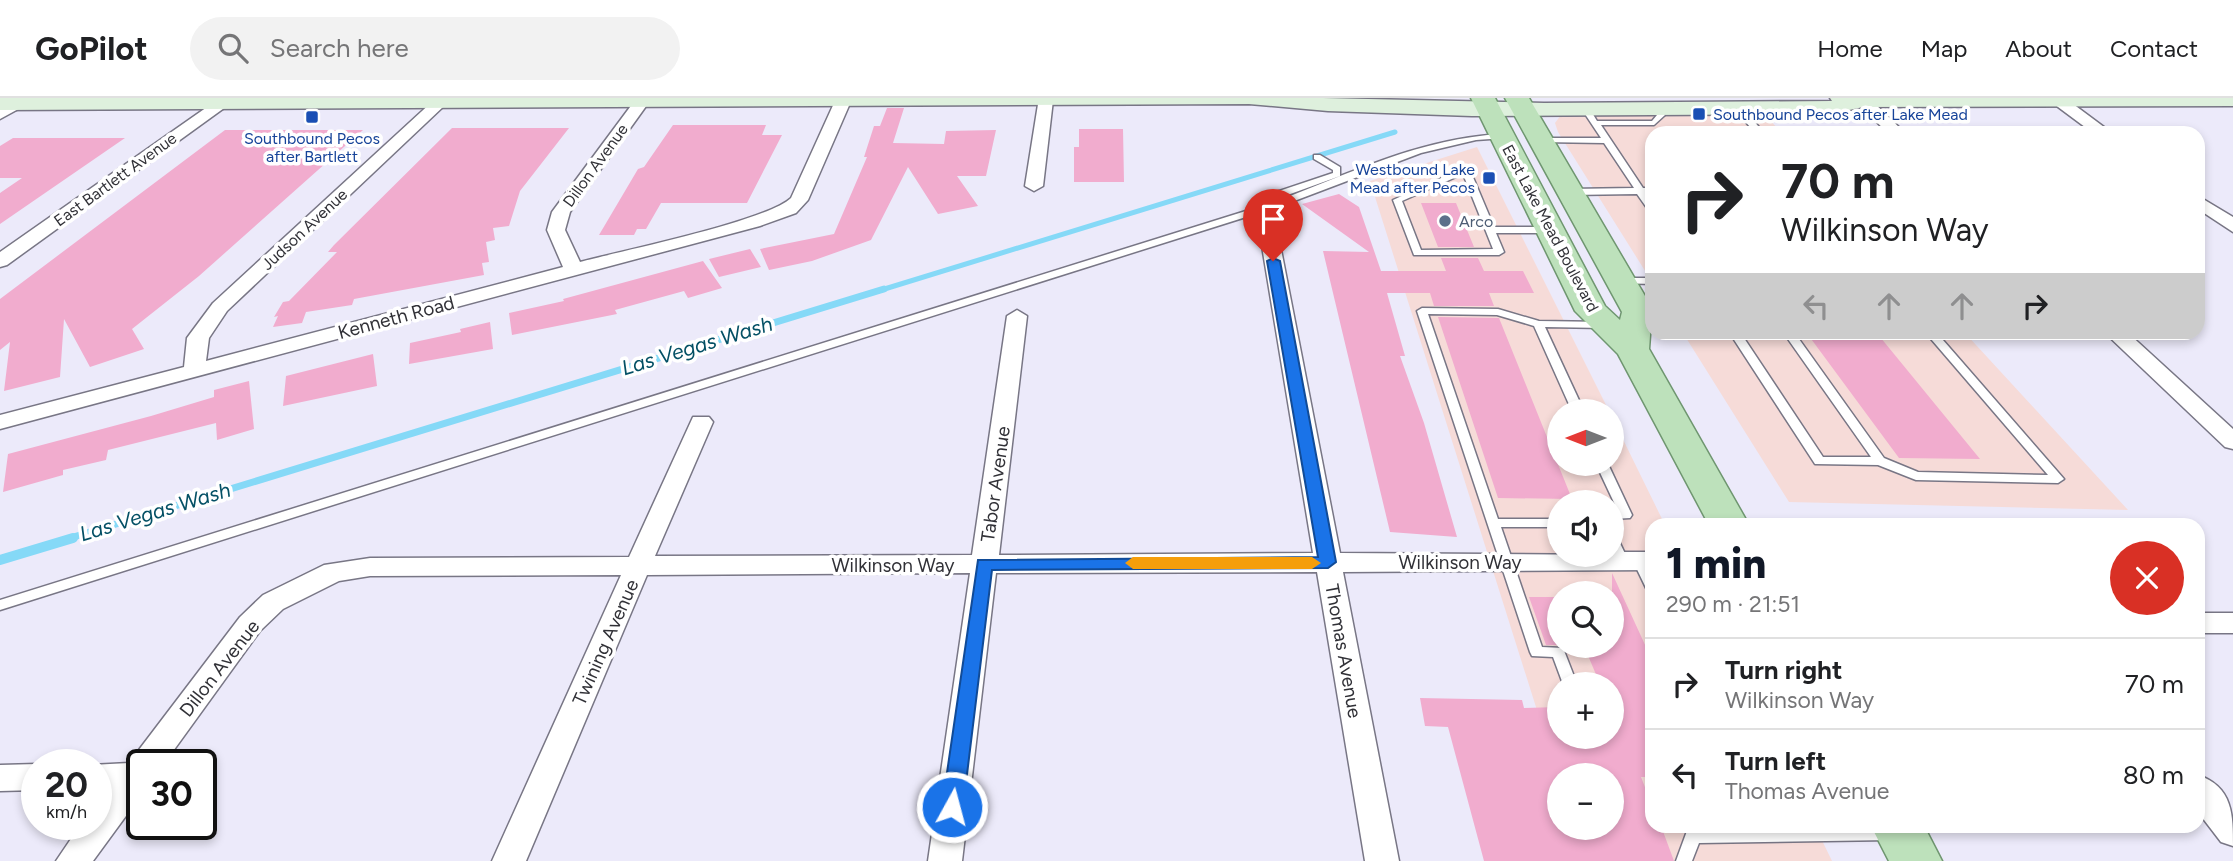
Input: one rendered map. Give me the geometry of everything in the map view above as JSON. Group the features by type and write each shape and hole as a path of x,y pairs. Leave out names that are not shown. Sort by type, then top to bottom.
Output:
{"main road":[{"path":"1839,98 1863,101 2233,100"},
{"path":"5,107 51,101 439,103 574,100 1263,99 1339,107 1519,103 1590,115 1656,108 1831,108 1863,101"},
{"name":"East Lake Mead Boulevard","path":"1485,103 1591,311 1632,349 1725,518"},
{"name":"East Lake Mead Boulevard","path":"1519,103 1638,312 1632,349"}],"street":[{"path":"1034,186 1045,100"},
{"name":"East Bartlett Avenue","path":"0,261 226,101"},
{"name":"Kenneth Road","path":"0,422 754,222 790,209 799,200 844,101"},
{"path":"1863,101 1890,126"},
{"path":"2059,101 2094,126"},
{"name":"Dillon Avenue","path":"574,270 556,230 561,212 641,102"},
{"name":"Judson Avenue","path":"194,370 198,338 220,307 439,103"},
{"path":"2205,206 2233,226"},
{"name":"Thomas Avenue","path":"1269,234 1382,861"},
{"name":"Tabor Avenue","path":"945,861 1017,316"},
{"path":"2123,340 2233,442"},
{"name":"Twining Avenue","path":"509,861 701,422"},
{"name":"Wilkinson Way","path":"305,583 333,572 370,567 1505,562 1631,556"},
{"name":"Dillon Avenue","path":"157,749 250,624 273,602 305,583"},
{"path":"2205,623 2233,623"},
{"path":"0,778 21,777"},
{"name":"Dillon Avenue","path":"73,861 126,790"},
{"path":"2205,797 2233,832"}],"lane":[{"path":"1738,108 1754,126"},
{"path":"1590,115 1645,198"},
{"path":"0,606 1278,204 1430,148 1481,136 1502,136"},
{"path":"1541,140 1607,141"},
{"path":"1278,204 1267,203 1267,198 1337,174 1337,169 1317,157"},
{"path":"1466,170 1489,230 1499,252 1417,253 1397,200 1466,170"},
{"path":"1570,192 1645,191"},
{"path":"1489,230 1550,230"},
{"path":"1621,281 1645,281"},
{"path":"1566,672 1558,652 1537,653 1422,311 1498,312 1538,324 1605,325"},
{"path":"1538,324 1572,399"},
{"path":"1739,340 1819,461 1880,461 1916,476 2058,479 1937,340"},
{"path":"1794,340 1880,461"},
{"path":"1492,523 1547,523"},
{"path":"1631,556 1645,577"},
{"path":"1684,861 1693,836 1904,840"}],"shaded area":[{"path":"1561,115 1766,116 1775,126 1645,126 1645,271 1558,132 1555,123"},
{"path":"1477,147 1603,399 1547,399 1547,476 1624,476 1624,441 1662,518 1645,518 1645,833 1818,833 1832,861 1585,861 1579,840 1624,840 1624,763 1554,763 1549,749 1624,749 1624,672 1547,672 1547,742 1370,181"},
{"path":"1687,340 1971,340 2128,510 1789,502"}],"building":[{"path":"887,108 904,108 893,143 944,144 946,131 996,130 986,176 957,176 978,206 938,214 908,167 871,240 812,261 769,270 760,249 834,234 867,157 864,157 874,126 880,126"},
{"path":"673,125 766,125 762,135 782,135 747,203 661,203 646,229 637,229 634,235 599,235 638,169 644,167"},
{"path":"452,128 569,128 520,191 509,226 493,228 495,240 486,242 489,262 482,263 484,275 354,299 352,305 306,312 302,323 273,327 278,316 274,317 283,302 289,301 337,252 328,252 334,245"},
{"path":"1079,129 1123,129 1124,182 1074,182 1074,147 1079,147"},
{"path":"225,130 363,130 199,276 132,329 144,349 90,367 64,319 60,377 4,391 10,342 0,350 0,299"},
{"path":"13,138 125,138 0,224 0,193 22,178 0,178 0,146"},
{"path":"1339,194 1359,207 1381,271 1446,271 1441,258 1478,258 1484,271 1523,271 1534,293 1489,293 1494,306 1434,306 1430,293 1387,293 1405,356 1400,356 1424,423 1457,537 1390,532 1323,251 1369,252 1302,204"},
{"path":"1421,203 1456,203 1474,247 1438,247"},
{"path":"750,249 761,267 719,277 709,259"},
{"path":"703,261 722,288 688,298 684,291 615,310 617,314 512,335 509,313 564,301 563,299"},
{"path":"1438,317 1499,318 1547,437 1547,476 1563,476 1568,490 1547,490 1547,499 1498,498"},
{"path":"490,322 493,349 409,364 410,343 461,332 460,329"},
{"path":"1812,340 1883,340 1980,459 1899,458"},
{"path":"373,354 377,386 283,406 286,376"},
{"path":"249,381 254,429 217,440 216,423 108,450 106,460 63,470 63,475 3,492 8,454 214,397 214,390"},
{"path":"1529,597 1547,597 1546,645"},
{"path":"1624,599 1645,645 1645,777 1641,777 1645,787 1645,833 1664,833 1674,861 1484,861 1448,727 1425,726 1420,698 1522,700 1524,708 1547,707 1547,749 1624,749 1624,672 1595,672 1589,658 1624,658"}],"waterway":[{"name":"Las Vegas Wash","path":"878,291 1395,132"},
{"name":"Las Vegas Wash","path":"67,539 884,289"},
{"name":"Las Vegas Wash","path":"0,560 73,538"}],"slow traffic":[{"path":"1133,563 1312,563"}],"place":[{"name":"Southbound Pecos after Lake Mead","path":"1699,114"},
{"name":"Southbound Pecos after Bartlett","path":"312,117"},
{"name":"Westbound Lake Mead after Pecos","path":"1489,178"},
{"name":"Arco","path":"1445,221"}],"route":[{"path":"952,807 984,564 1328,562 1273,261"}]}
